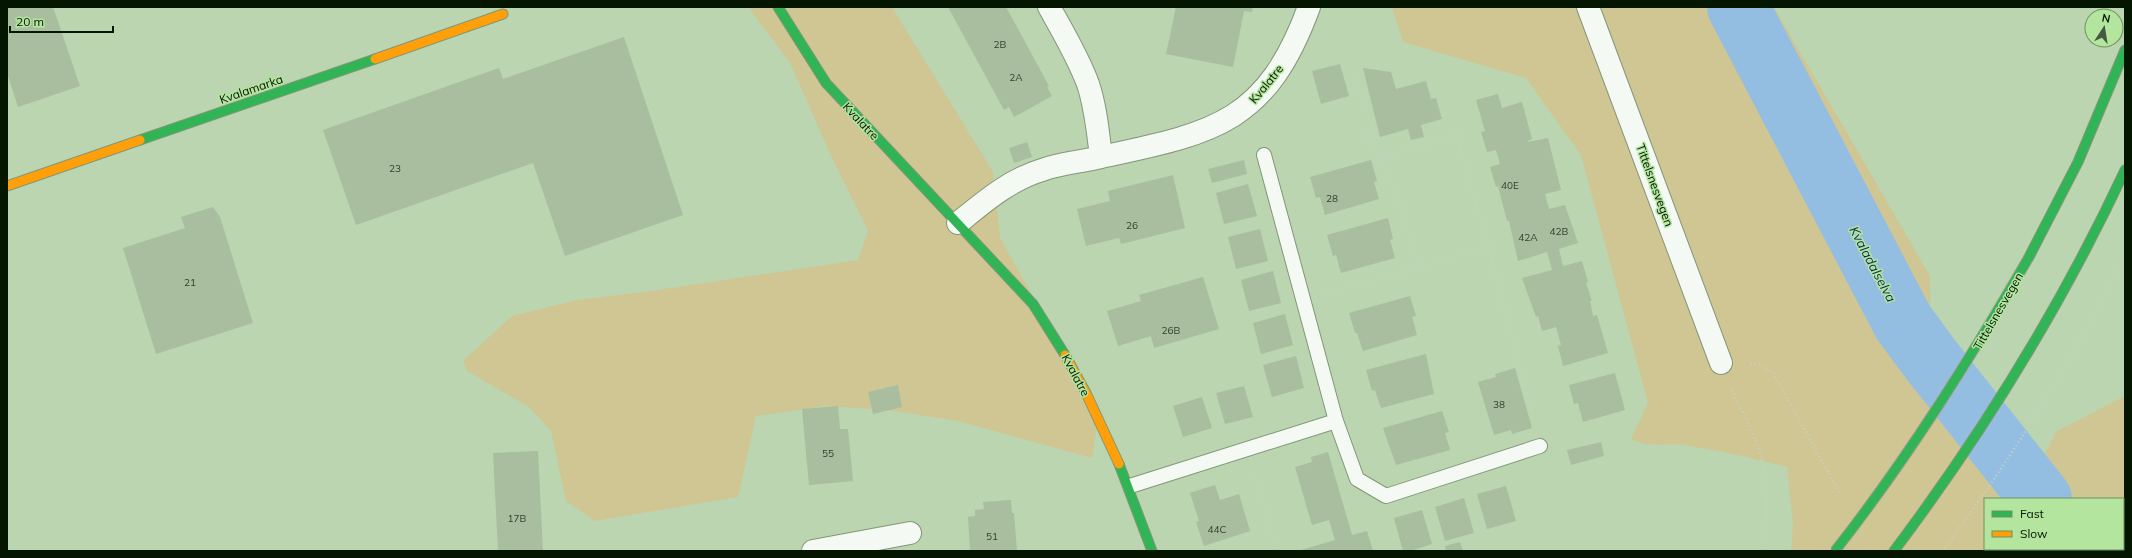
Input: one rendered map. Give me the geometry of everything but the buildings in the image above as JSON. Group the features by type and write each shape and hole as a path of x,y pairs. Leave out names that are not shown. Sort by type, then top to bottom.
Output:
{"street":[{"name":"Kvalatre","path":"778,7 826,83 1033,304 1058,340 1084,387 1130,486 1152,551"},
{"path":"1049,7 1079,63 1088,86 1095,110 1101,157"},
{"name":"Kvalatre","path":"958,223 1016,180 1042,169 1101,157 1193,135 1223,123 1246,108 1266,88 1281,67 1293,45 1309,7"},
{"name":"Tittelsnesvegen","path":"1588,7 1721,363"},
{"name":"Kvalamarka","path":"7,186 503,14"},
{"name":"Tittelsnesvegen","path":"1835,551 1862,518 1917,440 1976,349 2030,257 2078,162 2125,50"},
{"path":"1894,551 1955,468 2014,379 2073,280 2125,170"},
{"path":"813,551 910,533"}],"lane":[{"path":"1264,154 1336,421 1357,479 1386,496 1540,446"},
{"path":"1130,486 1336,421"}],"path":[{"path":"1354,73 1373,130 1364,135 1371,150 1379,159 1391,183 1419,268"},
{"path":"1379,159 1456,135 1489,247 1540,446"},
{"path":"1304,301 1489,247"},
{"path":"1943,551 1988,489 2047,398 2104,297 2125,253"},
{"path":"1762,551 1766,543 1767,509 1761,456 1721,363 1748,362 1760,365 1773,373 1834,487 1844,500"},
{"path":"1248,448 1277,551"}],"shaded area":[{"path":"748,7 892,7 993,172 1000,238 1054,334 1097,426 1092,458 958,421 887,410 825,406 756,416 738,497 595,521 566,501 551,431 529,407 467,371 463,361 512,316 577,300 651,291 858,260 868,231 832,158 790,63"},
{"path":"1392,7 1774,7 1930,276 1931,360 2028,484 2057,431 2125,396 2125,551 1791,551 1793,525 1787,467 1709,449 1683,445 1650,444 1637,442 1631,439 1648,403 1581,155 1526,78 1403,42"}],"waterway":[{"name":"Kvaladalselva","path":"1738,7 1903,322 1931,360 2040,498"}],"traffic: fast":[{"path":"778,7 826,83 1033,304 1065,355"},
{"path":"2029,257 2078,162 2125,50"},
{"path":"140,140 375,59"},
{"path":"1894,551 1959,460 2020,366 2075,270 2125,170"},
{"path":"1835,551 1862,516 1913,444 1984,333 2029,257"},
{"path":"1119,464 1152,551"}],"traffic: slow":[{"path":"375,59 503,14"},
{"path":"7,186 140,140"},
{"path":"1065,355 1086,393 1119,464"}]}
